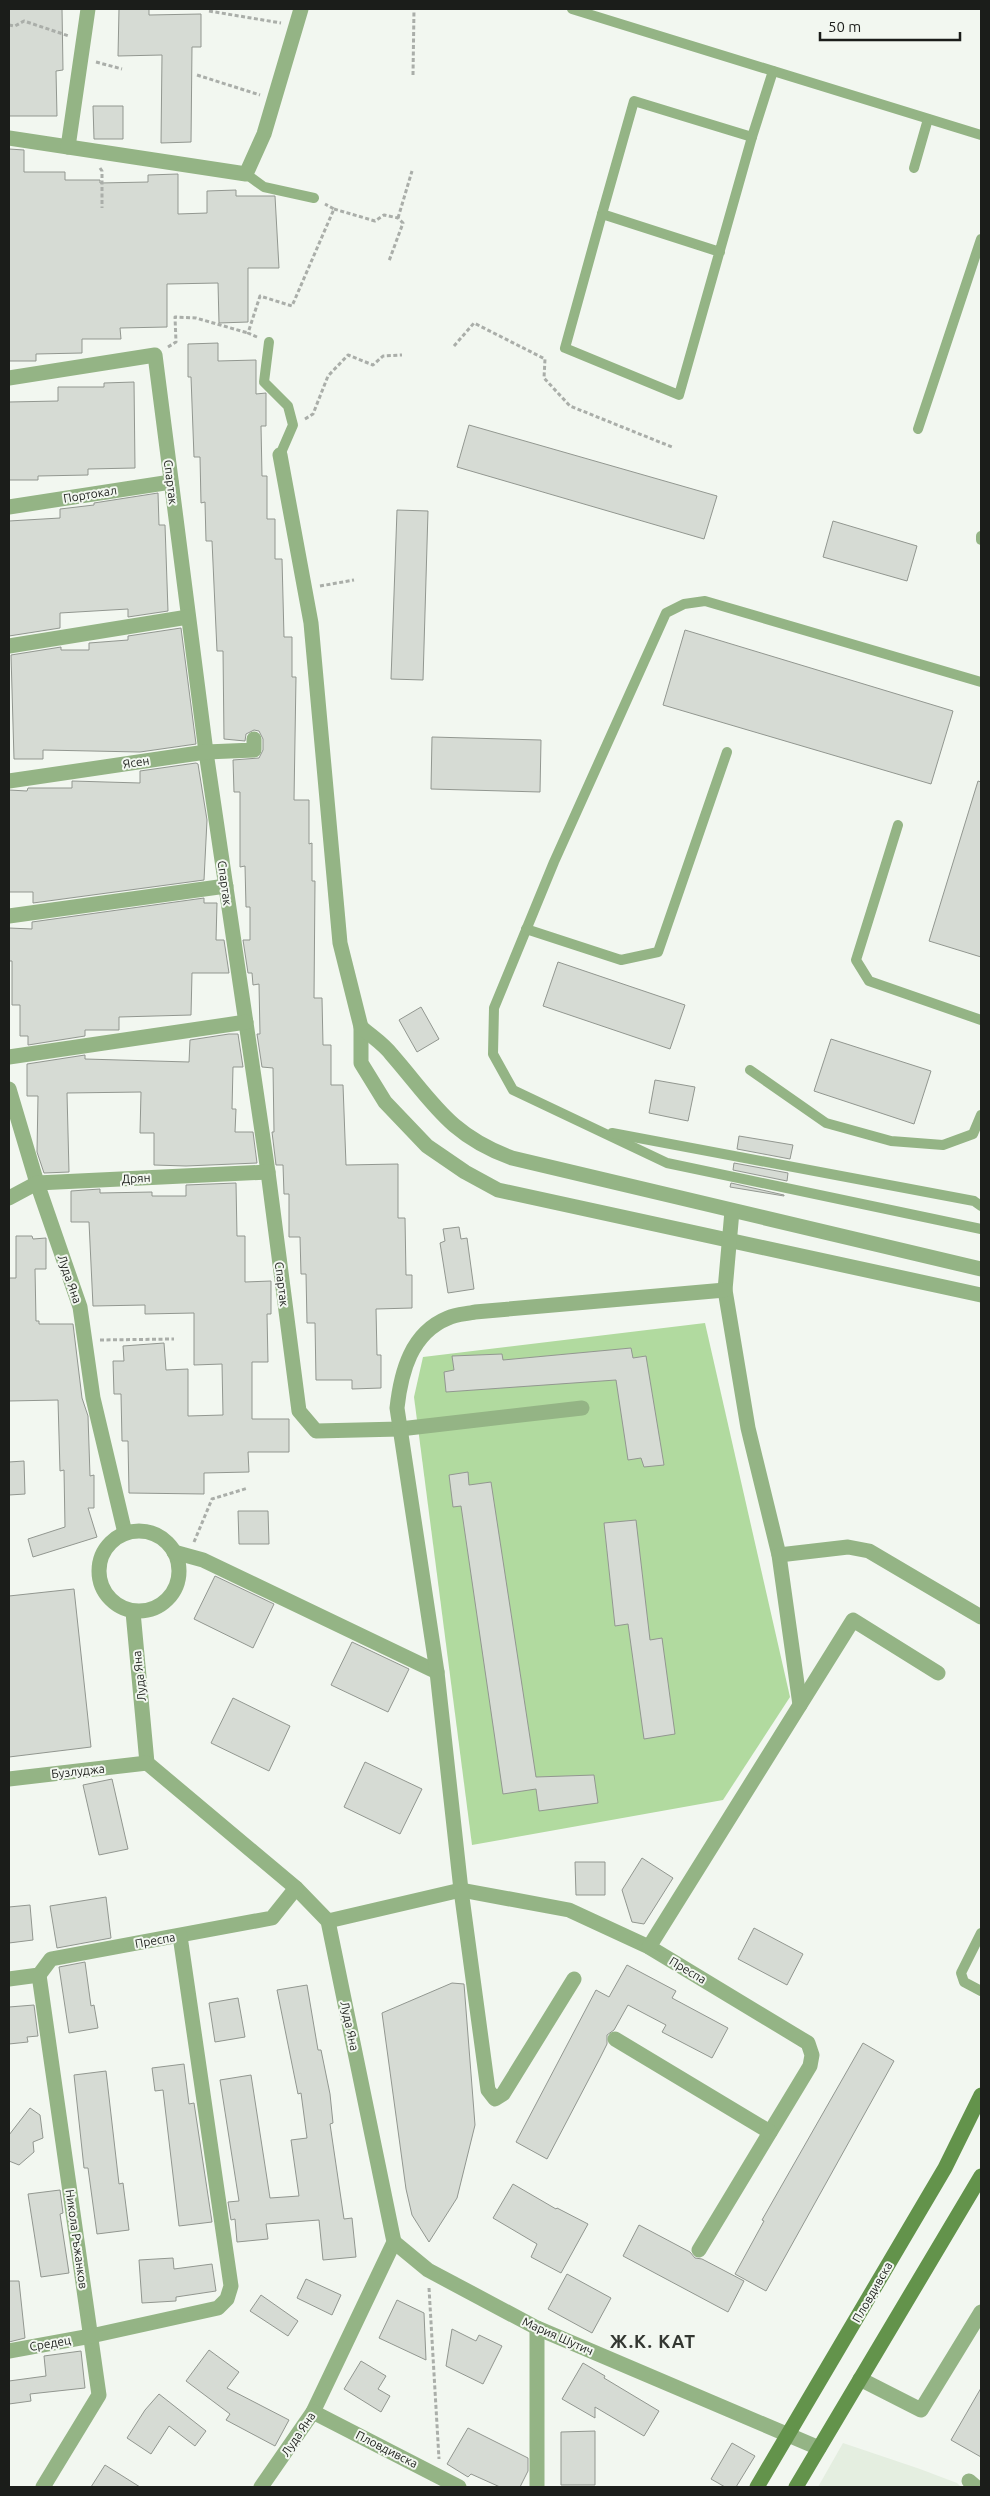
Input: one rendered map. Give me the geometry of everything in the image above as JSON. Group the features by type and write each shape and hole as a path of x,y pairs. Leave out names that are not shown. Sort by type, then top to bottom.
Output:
{"street":[{"path":"68,147 88,9"},
{"path":"9,138 246,174 264,134 301,9"},
{"path":"9,378 155,355"},
{"name":"Спартак","path":"155,355 206,752 268,1172 299,1411 316,1431 400,1429"},
{"path":"280,455 311,622 340,942 361,1027 361,1063 385,1102 426,1146 465,1172 498,1190 981,1296"},
{"name":"Портокал","path":"9,507 171,482"},
{"path":"9,646 188,618"},
{"name":"Ясен","path":"9,781 206,752 254,750 254,739"},
{"path":"9,916 226,886"},
{"path":"9,1057 246,1022"},
{"path":"361,1027 391,1053 448,1122 485,1148 512,1158 981,1269"},
{"name":"Луда Яна","path":"9,1089 37,1183 80,1307 92,1398 125,1533"},
{"name":"Дрян","path":"9,1198 37,1183 268,1172"},
{"path":"732,1211 725,1290 748,1428 778,1554 800,1705"},
{"path":"574,1980 503,2094 495,2098 488,2090 461,1890 437,1672 397,1408 401,1378 407,1358 429,1329 449,1317 475,1312 725,1290"},
{"path":"400,1429 582,1408"},
{"path":"181,1554 176,1587 166,1602 150,1610 133,1612 113,1603 101,1586 98,1565 107,1545 125,1533 139,1530 153,1533 181,1554 203,1560 437,1672"},
{"path":"778,1554 848,1547 869,1551 981,1618"},
{"name":"Луда Яна","path":"133,1612 148,1764"},
{"path":"649,1947 853,1620 938,1673"},
{"path":"148,1764 296,1888 328,1921"},
{"name":"Бузлуджа","path":"9,1779 148,1764"},
{"name":"Преспа","path":"39,1976 51,1959 272,1918 296,1888"},
{"name":"Преспа","path":"328,1921 461,1890 569,1910 649,1947 808,2043 812,2055 810,2066 699,2250"},
{"name":"Луда Яна","path":"261,2487 313,2412 394,2242 328,1921"},
{"name":"Средец","path":"9,2351 91,2336 218,2308 227,2299 231,2286 180,1936"},
{"path":"9,1979 39,1976"},
{"name":"Никола Ръжанков","path":"39,1976 99,2395 43,2487"},
{"path":"614,2039 770,2132"},
{"name":"Пловдивска","path":"757,2487 945,2168 981,2095"},
{"path":"796,2487 981,2176"},
{"name":"Мария Шутич","path":"394,2242 428,2270 537,2328 819,2448"},
{"path":"860,2379 921,2410 981,2312"},
{"path":"537,2328 537,2487"},
{"name":"Пловдивска","path":"313,2412 459,2487"}],"lane":[{"path":"572,9 981,135"},
{"path":"752,138 634,101 565,348 679,395 773,71"},
{"path":"914,168 928,119"},
{"path":"246,174 264,187 314,198"},
{"path":"602,214 720,252"},
{"path":"918,430 981,239"},
{"path":"269,342 264,382 288,406 293,425 280,455"},
{"path":"981,682 705,601 684,604 666,613 526,929 494,1008 493,1054 513,1090 667,1163 981,1229"},
{"path":"526,929 621,960 658,952 727,752"},
{"path":"898,826 856,960 869,981 981,1020"},
{"path":"750,1070 826,1123 891,1142 943,1145 973,1134 981,1115"},
{"path":"599,1131 974,1201 981,1206"},
{"path":"981,1933 961,1974 964,1982 981,1991"}],"path":[{"path":"413,75 414,9"},
{"path":"210,11 296,25"},
{"path":"9,25 15,26 24,22 83,41"},
{"path":"81,57 122,69"},
{"path":"197,75 274,100"},
{"path":"86,149 102,171 102,208"},
{"path":"398,218 412,171"},
{"path":"314,198 334,209 375,221 384,215 398,218 403,223 389,261"},
{"path":"248,333 260,296 292,306 334,209"},
{"path":"155,355 176,342 176,317 196,318 248,333 269,342"},
{"path":"454,346 474,323 545,359 544,378 570,406 672,447"},
{"path":"293,425 313,414 328,376 348,355 373,365 383,356 402,355"},
{"path":"305,589 354,580"},
{"path":"85,1340 174,1339"},
{"path":"181,1554 212,1499 248,1488"},
{"path":"428,2270 440,2476"}],"shaded area":[{"path":"843,2443 920,2469 957,2483 961,2487 818,2487"}],"green space":[{"path":"705,1323 790,1697 723,1800 472,1845 414,1397 423,1357"}],"building":[{"path":"9,9 62,9 63,70 56,71 57,116 9,116"},
{"path":"119,9 149,9 149,15 201,14 201,47 192,47 191,142 161,143 162,55 118,56"},
{"path":"93,106 123,106 123,139 94,139"},
{"path":"9,149 24,150 24,172 65,172 65,180 100,180 100,183 148,182 148,175 178,174 178,214 207,213 207,191 236,190 236,196 275,196 279,268 248,268 248,322 219,323 218,283 167,284 167,327 120,328 121,339 82,339 82,353 36,354 36,361 9,361"},
{"path":"218,343 218,361 256,360 256,394 266,393 266,426 261,426 262,476 267,476 267,519 275,519 275,559 282,559 284,637 292,637 292,677 296,677 294,800 309,800 309,844 312,843 312,881 315,881 314,998 322,998 323,1045 331,1045 331,1085 343,1085 346,1165 398,1164 398,1218 405,1218 406,1275 412,1275 412,1308 376,1309 377,1355 381,1355 381,1388 352,1389 352,1380 316,1380 315,1323 307,1323 306,1274 301,1274 300,1237 289,1237 289,1194 284,1194 283,1165 276,1165 272,1132 274,1132 273,1068 262,1067 257,1034 260,1034 259,984 253,985 252,973 248,973 243,940 250,940 250,907 246,907 245,866 240,867 240,792 234,792 233,760 259,758 263,750 263,739 259,731 254,730 246,734 245,741 224,739 223,651 217,651 212,541 206,541 205,502 201,503 200,457 194,457 191,377 188,377 188,344"},
{"path":"134,382 135,468 88,469 88,475 38,476 38,480 9,480 9,402 58,401 58,387 104,387 104,383"},
{"path":"469,425 717,496 704,539 457,467"},
{"path":"158,493 159,525 165,525 168,611 128,617 128,609 60,613 60,628 9,636 9,521 60,518 60,509 94,505 94,503"},
{"path":"397,510 428,511 423,680 391,679"},
{"path":"833,521 917,546 907,581 823,557"},
{"path":"181,628 196,744 140,752 43,750 43,759 14,759 11,655 61,647 61,650 89,650 89,643 128,640 128,636"},
{"path":"685,630 953,711 931,784 663,705"},
{"path":"432,737 541,740 540,792 431,789"},
{"path":"198,764 207,820 204,880 33,903 33,892 9,892 9,790 27,791 28,788 72,788 72,781 140,783 140,771"},
{"path":"978,781 981,782 981,957 929,941"},
{"path":"204,898 204,903 217,903 216,940 224,940 229,973 192,973 191,1015 119,1017 119,1030 85,1030 85,1036 28,1045 28,1036 20,1036 20,1005 12,1005 12,961 9,961 9,928 32,929 32,922"},
{"path":"558,962 685,1005 670,1049 543,1006"},
{"path":"421,1007 439,1039 417,1052 399,1020"},
{"path":"238,1034 243,1067 233,1067 232,1109 236,1109 235,1132 253,1132 257,1163 186,1166 154,1165 154,1133 140,1133 141,1092 67,1093 69,1172 44,1173 37,1152 38,1096 27,1096 27,1064 85,1055 85,1059 189,1062 190,1040"},
{"path":"831,1039 931,1071 914,1124 814,1091"},
{"path":"655,1080 695,1087 688,1121 649,1113"},
{"path":"739,1136 793,1145 790,1159 737,1149"},
{"path":"734,1163 788,1173 787,1181 733,1170"},
{"path":"236,1183 237,1236 245,1236 245,1282 271,1281 271,1314 267,1314 268,1362 252,1362 252,1419 289,1419 289,1452 248,1452 249,1472 204,1473 204,1494 129,1493 128,1441 122,1441 121,1394 114,1394 113,1361 124,1361 123,1346 164,1343 166,1370 188,1369 188,1416 223,1415 222,1364 194,1365 194,1313 145,1314 145,1305 93,1306 89,1222 71,1222 71,1191 100,1189 100,1193 152,1192 152,1196 186,1196 186,1185"},
{"path":"731,1183 784,1195 784,1196 730,1187"},
{"path":"459,1227 461,1239 467,1238 474,1289 448,1293 440,1243 445,1241 443,1229"},
{"path":"16,1236 32,1236 33,1239 46,1238 46,1269 35,1269 36,1321 39,1321 39,1324 73,1324 82,1398 88,1416 90,1476 94,1475 94,1508 88,1508 97,1537 33,1557 28,1539 65,1527 64,1470 60,1471 58,1400 9,1401 9,1278 16,1278"},
{"path":"631,1348 633,1358 646,1356 664,1465 644,1467 641,1458 628,1460 616,1380 446,1392 444,1372 454,1370 452,1356 502,1354 503,1360"},
{"path":"24,1461 25,1494 9,1495 9,1462"},
{"path":"468,1472 469,1485 491,1482 536,1777 594,1775 598,1803 539,1811 536,1789 503,1794 461,1506 453,1507 449,1475"},
{"path":"238,1511 268,1511 269,1544 239,1544"},
{"path":"636,1520 650,1640 662,1638 675,1734 644,1739 628,1624 615,1626 604,1523"},
{"path":"215,1576 274,1604 253,1648 194,1619"},
{"path":"74,1589 91,1747 9,1757 9,1596"},
{"path":"352,1642 409,1669 388,1712 331,1685"},
{"path":"233,1698 290,1726 269,1771 211,1743"},
{"path":"365,1762 422,1789 400,1834 344,1807"},
{"path":"112,1779 128,1849 99,1855 83,1785"},
{"path":"642,1858 673,1878 644,1924 632,1922 622,1890"},
{"path":"575,1862 605,1862 605,1895 576,1895"},
{"path":"106,1897 111,1938 57,1948 50,1906"},
{"path":"30,1905 33,1940 9,1943 9,1907"},
{"path":"754,1928 803,1954 787,1985 738,1959"},
{"path":"85,1962 91,2006 94,2005 98,2028 69,2033 59,1967"},
{"path":"627,1965 676,1991 672,1998 728,2028 712,2058 662,2032 666,2025 628,2005 614,2030 607,2035 607,2044 547,2159 516,2142 596,1990 609,1997"},
{"path":"452,1983 464,1984 475,2125 457,2198 429,2242 412,2215 406,2189 382,2013"},
{"path":"307,1985 318,2050 321,2050 330,2094 333,2123 330,2124 344,2219 352,2218 356,2257 323,2260 319,2220 266,2224 268,2239 237,2242 235,2219 231,2220 228,2202 239,2201 220,2080 251,2075 270,2198 299,2196 291,2140 307,2138 301,2093 298,2094 277,1990"},
{"path":"238,1998 245,2037 215,2042 209,2003"},
{"path":"34,2005 38,2036 27,2037 28,2042 9,2044 9,2007"},
{"path":"863,2043 894,2061 766,2291 735,2274 764,2221 762,2220"},
{"path":"184,2064 189,2104 194,2103 212,2222 179,2226 163,2090 155,2091 152,2068"},
{"path":"106,2071 119,2184 123,2183 129,2230 97,2234 88,2168 84,2168 74,2075"},
{"path":"30,2108 40,2115 43,2138 33,2142 34,2152 19,2165 9,2161 9,2135"},
{"path":"513,2184 556,2209 588,2224 561,2273 531,2257 537,2244 493,2218"},
{"path":"60,2190 63,2213 60,2214 69,2273 41,2277 28,2194"},
{"path":"639,2225 690,2252 695,2258 702,2259 744,2281 728,2312 623,2256"},
{"path":"173,2258 174,2269 212,2264 216,2291 176,2297 176,2301 142,2303 139,2260"},
{"path":"567,2274 611,2298 592,2333 548,2309"},
{"path":"306,2279 341,2295 332,2315 297,2298"},
{"path":"9,2281 19,2281 25,2338 9,2342"},
{"path":"261,2295 298,2321 288,2336 250,2311"},
{"path":"397,2300 424,2313 426,2360 379,2338"},
{"path":"452,2329 476,2341 479,2335 502,2346 483,2384 446,2366"},
{"path":"209,2350 239,2372 227,2388 289,2420 275,2446 226,2420 230,2414 186,2381"},
{"path":"81,2351 85,2388 30,2394 31,2401 9,2404 9,2381 46,2376 44,2356"},
{"path":"361,2361 386,2376 378,2389 390,2396 381,2412 344,2389"},
{"path":"583,2363 659,2411 644,2436 595,2407 595,2418 562,2399"},
{"path":"981,2388 981,2457 951,2440"},
{"path":"159,2394 206,2431 195,2446 169,2426 151,2454 127,2438 145,2410"},
{"path":"468,2428 528,2458 528,2471 520,2487 500,2487 471,2474 468,2477 447,2464"},
{"path":"595,2431 595,2485 561,2485 561,2432"},
{"path":"732,2443 755,2456 736,2487 725,2487 711,2479"},
{"path":"105,2465 140,2487 91,2487"}],"district":[{"name":"Ж.К. КАТ","path":"653,2341"}]}
